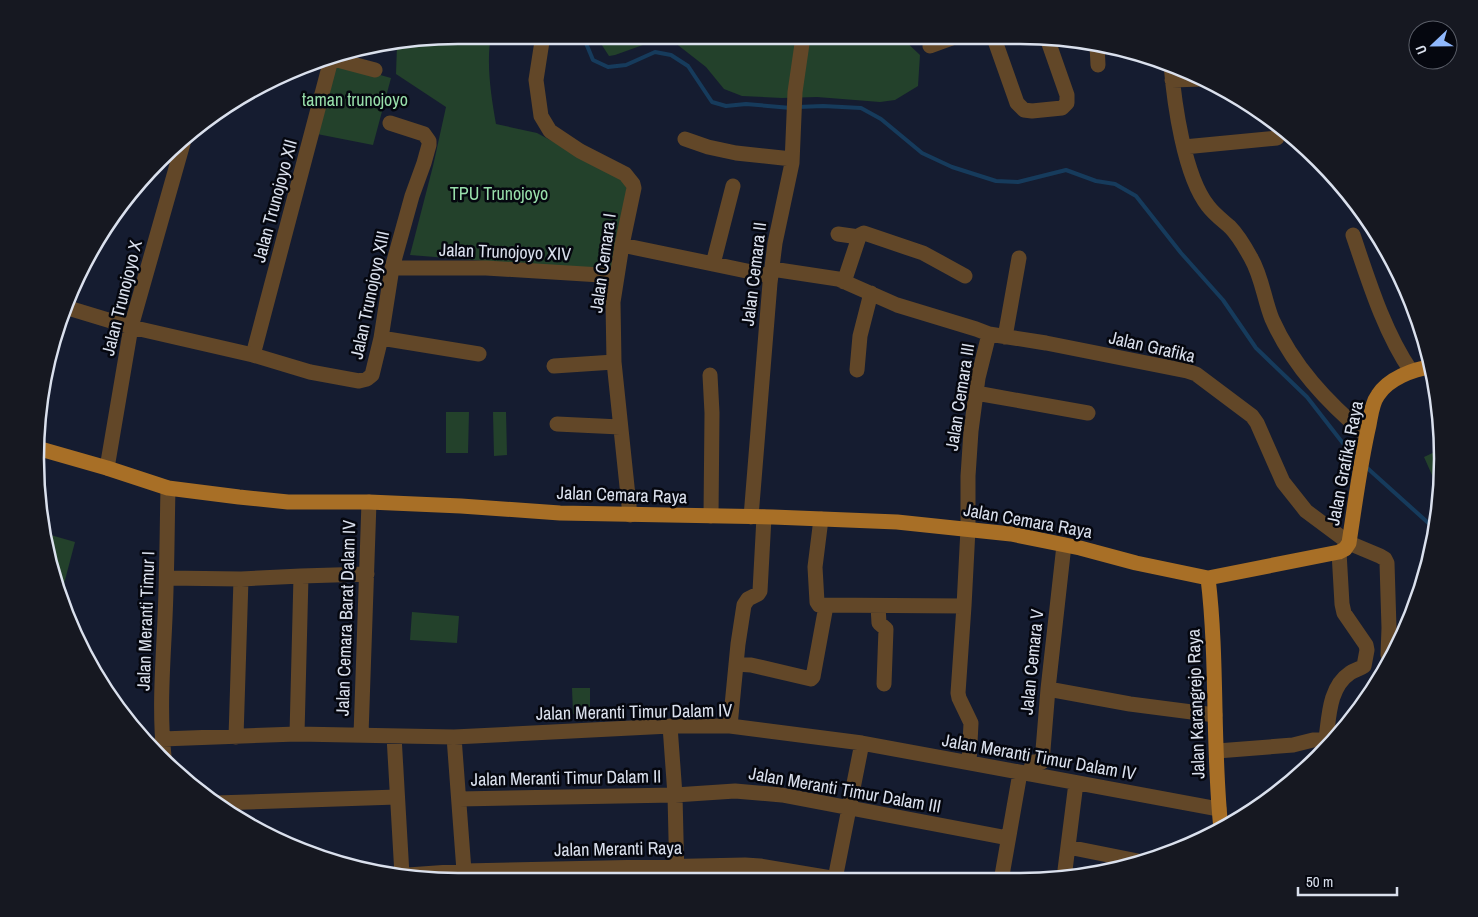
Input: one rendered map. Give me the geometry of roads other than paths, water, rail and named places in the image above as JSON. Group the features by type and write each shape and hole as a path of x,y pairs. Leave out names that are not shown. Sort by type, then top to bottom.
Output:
{"main road":[{"name":"Jalan Grafika Raya","path":"1208,578 1344,548 1374,402 1383,389 1411,371 1424,368"},
{"name":"Jalan Cemara Raya","path":"44,450 168,488 288,502 369,502 630,515 897,522 1011,534 1208,578"},
{"name":"Jalan Karangrejo Raya","path":"1208,578 1213,644 1220,821"}],"street":[{"name":"Jalan Cemara I","path":"542,44 536,80 541,116 550,131 580,151 625,174 634,188 613,302 614,362 630,515"},
{"name":"Jalan Cemara II","path":"736,664 744,604 748,599 760,592 758,420 771,273 775,243 792,159 794,106 802,44"},
{"path":"930,46 936,44"},
{"path":"996,44 1017,103 1024,110 1032,111 1062,108 1067,103 1067,95 1050,45"},
{"path":"1097,51 1098,65"},
{"path":"343,61 375,70"},
{"name":"Jalan Trunojoyo XII","path":"253,355 328,65"},
{"path":"1172,73 1184,147 1200,193 1207,206 1243,243 1253,261 1271,316 1297,364 1344,417 1366,435"},
{"path":"1172,80 1187,79"},
{"name":"Jalan Trunojoyo XIII","path":"72,309 131,328 253,355 310,372 359,381 367,379 372,375 381,338 392,268 412,196 429,145 424,134 390,123"},
{"path":"1184,147 1277,138"},
{"path":"685,140 736,153 792,159"},
{"name":"Jalan Trunojoyo X","path":"106,468 131,328 181,151"},
{"path":"713,264 733,186"},
{"path":"844,282 860,235 864,232 923,253 965,276"},
{"path":"838,234 859,238"},
{"path":"1353,235 1387,325 1402,358 1411,371"},
{"name":"Jalan Cemara III","path":"622,245 713,264 771,273 838,279 897,305 989,334 978,378 971,432 968,529 958,693 971,723 969,763"},
{"path":"1005,336 1019,258"},
{"name":"Jalan Trunojoyo XIV","path":"392,268 486,268 617,276"},
{"path":"857,370 860,336 872,294"},
{"name":"Jalan Grafika","path":"989,334 1187,371 1196,374 1252,416 1261,431 1283,482 1306,511 1344,548 1380,556 1385,559 1387,563 1388,647"},
{"path":"381,338 479,354"},
{"path":"554,366 614,362"},
{"path":"710,375 712,413 711,516"},
{"path":"976,393 1088,413"},
{"path":"557,424 620,427"},
{"name":"Jalan Meranti Timur I","path":"163,750 162,701 167,578 168,488"},
{"name":"Jalan Cemara Barat Dalam IV","path":"361,735 369,502"},
{"path":"821,520 815,568 817,602 820,606 964,606"},
{"name":"Jalan Cemara V","path":"1025,773 1033,762 1042,762 1064,545"},
{"path":"1330,733 1329,711 1340,683 1351,672 1364,666 1367,650 1366,645 1344,613 1342,604 1344,548"},
{"path":"167,578 241,579 368,574"},
{"path":"298,734 301,576"},
{"path":"236,737 241,579"},
{"path":"730,726 736,664 751,665 810,679 813,676 826,606"},
{"path":"878,606 879,623 886,629 884,684"},
{"path":"1048,689 1130,704 1215,715"},
{"path":"670,726 675,795 677,873"},
{"name":"Jalan Meranti Timur Dalam IV","path":"162,740 298,734 454,737 670,726 730,726 862,743 1219,809"},
{"path":"394,736 397,797 396,868"},
{"path":"454,737 464,871"},
{"path":"1217,751 1293,745 1324,740"},
{"path":"840,873 849,808 862,743"},
{"path":"1002,873 1008,838 1025,773"},
{"path":"1065,871 1076,783"},
{"name":"Jalan Meranti Timur Dalam III","path":"675,795 735,791 782,795 1008,838"},
{"name":"Jalan Meranti Timur Dalam II","path":"459,799 675,795"},
{"path":"227,803 397,797"},
{"path":"1068,847 1127,859"},
{"name":"Jalan Meranti Raya","path":"677,873 744,865 760,866 789,873"},
{"name":"Jalan Meranti Raya","path":"444,872 464,871 491,873"}],"waterway":[{"path":"586,44 593,60 608,67 626,65 655,52 671,55 688,66 712,102 726,106 746,104 791,108"},
{"path":"798,107 861,108 881,119 922,153 952,167 996,181 1018,182 1066,170 1096,181 1115,184 1136,196 1181,253 1223,300 1256,348 1307,397 1358,460"},
{"path":"1365,466 1429,524"}],"park label":[{"name":"taman trunojoyo","path":"355,100"},
{"name":"TPU Trunojoyo","path":"499,194"}]}
